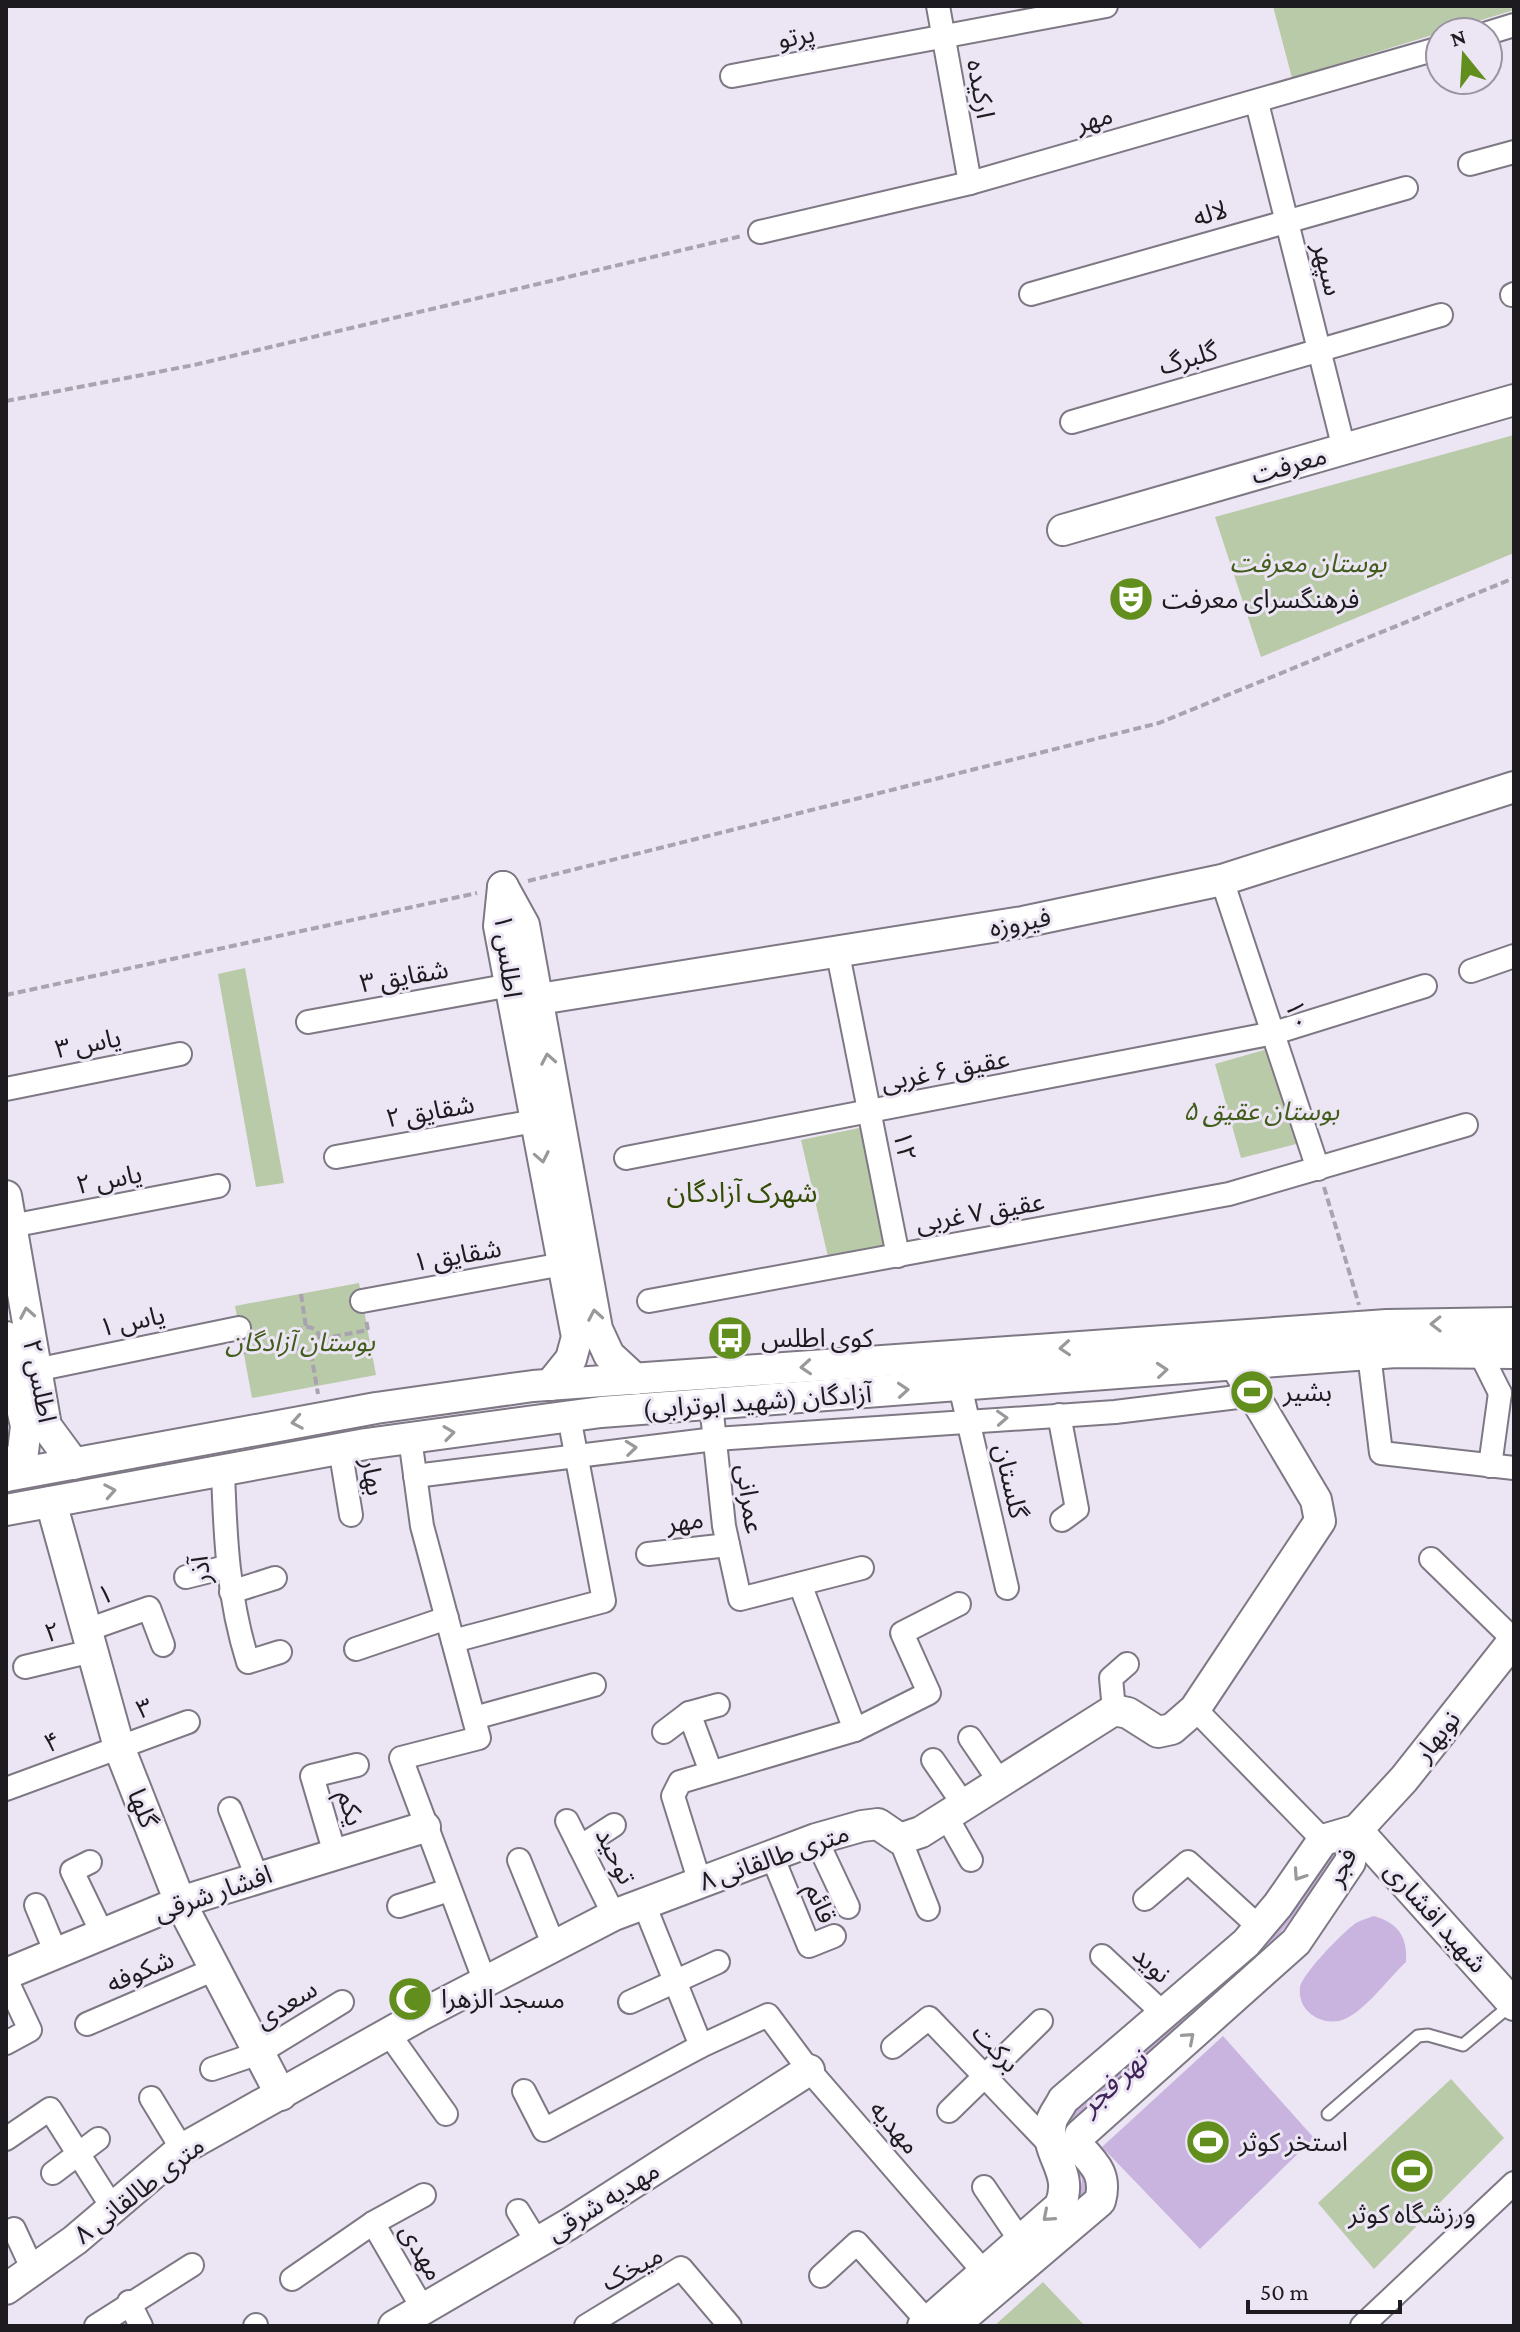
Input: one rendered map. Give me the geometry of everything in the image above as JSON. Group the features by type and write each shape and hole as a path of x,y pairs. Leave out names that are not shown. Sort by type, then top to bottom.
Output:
{"street":[{"name":"ارکیده","path":"938,6 970,183"},
{"name":"پرتو","path":"732,76 1106,6"},
{"name":"مهر","path":"760,232 970,183 1424,53"},
{"name":"سپهر","path":"1257,103 1344,449"},
{"path":"1470,164 1514,152"},
{"name":"لاله","path":"1031,294 1406,188"},
{"name":"گلبرگ","path":"1072,422 1441,315"},
{"name":"معرفت","path":"1063,530 1514,400"},
{"name":"فیروزه","path":"521,996 838,954 1023,922 1222,880 1514,787"},
{"name":"۱۰","path":"1222,880 1318,1169"},
{"name":"۱۲","path":"838,954 898,1256"},
{"path":"1471,971 1514,956"},
{"name":"عقیق ۶ غربی","path":"626,1158 1274,1033 1425,986"},
{"name":"شقایق ۳","path":"308,1022 521,996"},
{"name":"اطلس ۱","path":"521,996 535,1121 577,1337 571,1359 550,1385"},
{"name":"اطلس ۱","path":"521,996 597,1329 609,1355 635,1379"},
{"name":"یاس ۳","path":"6,1089 180,1054"},
{"name":"شقایق ۲","path":"336,1157 535,1121"},
{"name":"عقیق ۷ غربی","path":"649,1301 1229,1194 1466,1125"},
{"name":"یاس ۲","path":"9,1227 218,1186"},
{"name":"اطلس ۲","path":"6,1196 18,1373 26,1426 23,1452 6,1476"},
{"name":"شقایق ۱","path":"362,1301 563,1264"},
{"name":"آزادگان (شهید ابوترابی)","path":"6,1476 348,1413 550,1385 1367,1340 1514,1323"},
{"name":"یاس ۱","path":"18,1373 239,1328"},
{"name":"اطلس ۲","path":"6,1337 18,1373 46,1426 74,1464"},
{"path":"1367,1340 1381,1453 1514,1468"},
{"name":"آزادگان (شهید ابوترابی)","path":"6,1510 347,1447 569,1417 1235,1364 1367,1340 1480,1353 1514,1353"},
{"path":"1480,1353 1507,1393 1490,1466"},
{"path":"928,1909 900,1839 921,1832 1114,1710 1128,1713 1158,1732 1172,1729 1195,1709 1320,1521 1316,1500 1235,1364"},
{"name":"گلستان","path":"960,1386 1007,1588"},
{"path":"415,1476 715,1439 1059,1415 1254,1395"},
{"name":"عمرانی","path":"711,1404 728,1545 740,1599 800,1584"},
{"path":"347,1447 348,1413"},
{"path":"1059,1415 1077,1509 1062,1520"},
{"path":"453,1641 604,1601 569,1417"},
{"path":"410,1438 422,1526 479,1738 401,1758 485,1982"},
{"name":"بهار","path":"347,1447 351,1515"},
{"name":"آذر","path":"223,1470 226,1567 248,1662 280,1652"},
{"name":"گلها","path":"51,1502 119,1747 180,1902 281,2095"},
{"name":"مهر","path":"648,1554 728,1545"},
{"path":"1431,1559 1514,1640"},
{"path":"186,1577 226,1567"},
{"path":"855,1730 800,1584 862,1568"},
{"path":"231,1592 275,1578"},
{"path":"700,1883 673,1796 680,1782 774,1757 855,1730 929,1693 902,1633 959,1604"},
{"name":"۱","path":"90,1640 149,1608 163,1645"},
{"path":"356,1649 447,1618"},
{"name":"۲","path":"25,1667 90,1640"},
{"name":"نوبهار","path":"1357,1830 1404,1779 1514,1640"},
{"path":"1114,1710 1111,1678 1127,1664"},
{"path":"474,1718 594,1685"},
{"path":"664,1732 689,1713 718,1705"},
{"path":"1195,1709 1323,1840"},
{"path":"689,1713 711,1772"},
{"name":"۳","path":"119,1747 188,1722"},
{"path":"970,1738 1000,1782"},
{"name":"۴","path":"6,1789 119,1747"},
{"path":"933,1760 955,1811 971,1860"},
{"name":"یکم","path":"335,1854 312,1776 357,1765"},
{"path":"230,1809 257,1877"},
{"name":"توحید","path":"567,1821 614,1915"},
{"name":"۸ متری طالقانی","path":"6,2289 75,2240 182,2149 485,1982 614,1915 816,1839 878,1824 900,1839"},
{"path":"580,1847 614,1825"},
{"name":"افشار شرقی","path":"6,1976 180,1902 425,1827"},
{"name":"فجر","path":"1357,1830 1350,1862 1296,1942 1080,2135 1079,2147 1099,2167 1104,2186 1100,2201 934,2325 984,2272 1060,2206 1067,2190 1054,2149 1051,2124 1063,2100 1246,1943 1323,1840 1357,1830"},
{"name":"شهید افشاری","path":"1357,1830 1513,2004"},
{"path":"816,1839 848,1907"},
{"name":"قائم","path":"772,1856 809,1946 834,1936"},
{"path":"519,1860 554,1946"},
{"path":"90,1862 72,1871 102,1933"},
{"path":"1145,1899 1188,1862 1259,1927"},
{"path":"399,1906 449,1890"},
{"path":"524,2091 544,2130 701,2046 644,1904"},
{"path":"36,1905 56,1953"},
{"name":"نوید","path":"1102,1956 1164,2014"},
{"path":"630,2002 718,1962"},
{"name":"شکوفه","path":"87,2024 215,1969"},
{"path":"6,1976 30,2030 6,2043"},
{"name":"سعدی","path":"212,2069 259,2053 342,2002"},
{"name":"مهدیه","path":"701,2046 768,2015 809,2070 984,2272"},
{"name":"برکت","path":"893,2047 929,2018 1054,2149"},
{"path":"949,2111 1041,2021"},
{"path":"389,2034 446,2114"},
{"name":"مهدیه شرقی","path":"394,2326 537,2242 809,2070"},
{"path":"151,2098 182,2149"},
{"path":"6,2139 50,2109 112,2207"},
{"path":"53,2173 77,2151 98,2139"},
{"path":"1362,2326 1514,2183"},
{"path":"984,2187 1020,2240"},
{"path":"292,2279 373,2223 424,2195"},
{"path":"518,2211 537,2242"},
{"name":"مهدی","path":"373,2223 423,2309"},
{"path":"14,2229 33,2270"},
{"path":"821,2276 857,2243 934,2325"},
{"path":"96,2326 129,2302 192,2265"},
{"name":"میخک","path":"586,2326 681,2268 730,2326"},
{"path":"129,2302 141,2326"}],"lane":[{"path":"1328,2114 1418,2036 1428,2035 1463,2045 1513,2004"}],"path":[{"path":"6,401 194,365 760,232"},
{"path":"993,765 1159,723 1514,578"},
{"path":"1318,1169 1367,1340"},
{"path":"301,1294 306,1327"},
{"path":"306,1327 314,1328 321,1339 318,1348 311,1353 302,1353 294,1343 295,1334 306,1327"},
{"path":"321,1339 368,1330"},
{"path":"244,1352 294,1343"},
{"path":"311,1353 317,1386"}],"green space":[{"path":"1273,6 1513,6 1514,10 1494,16 1424,16 1424,38 1292,78"},
{"name":"بوستان معرفت","path":"1514,435 1514,553 1261,657 1215,517"},
{"path":"245,968 284,1183 256,1187 218,974"},
{"name":"بوستان عقیق ۵","path":"1275,1047 1304,1142 1241,1158 1215,1064"},
{"path":"864,1127 888,1247 829,1261 801,1140"},
{"name":"بوستان آزادگان","path":"359,1283 376,1375 252,1398 235,1306"},
{"name":"ورزشگاه کوثر","path":"1451,2079 1504,2138 1374,2269 1318,2203"},
{"path":"1043,2282 1085,2326 994,2326"}],"shaded area":[{"path":"1374,1916 1400,1932 1406,1962 1370,2000 1347,2018 1330,2021 1314,2016 1300,1997 1302,1982 1342,1935 1356,1923"},
{"name":"استخر کوثر","path":"1223,2036 1314,2138 1200,2249 1102,2147"}],"waterway":[{"name":"نهر فجر","path":"1068,2129 1075,2113 1265,1948 1340,1850"},
{"name":"نهر فجر","path":"1077,2166 1085,2178 1083,2198 1078,2202"}],"place":[{"name":"فرهنگسرای معرفت","path":"1131,599"},
{"name":"کوی اطلس","path":"730,1338"},
{"name":"بشیر","path":"1252,1392"},
{"name":"مسجد الزهرا","path":"410,1999"},
{"name":"استخر کوثر","path":"1208,2142"},
{"name":"ورزشگاه کوثر","path":"1412,2171"}],"district":[{"name":"شهرک آزادگان","path":"742,1192"}]}
